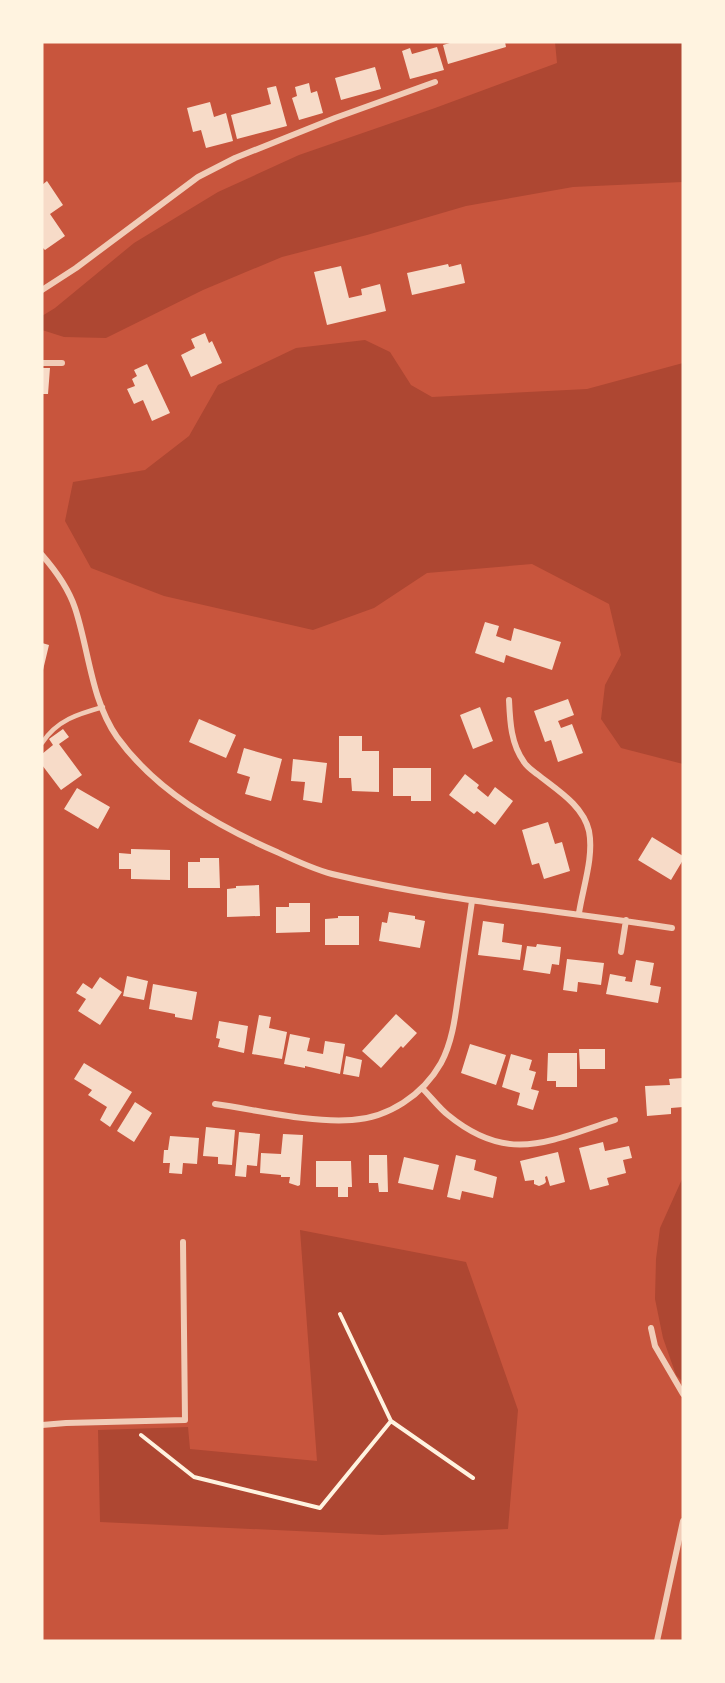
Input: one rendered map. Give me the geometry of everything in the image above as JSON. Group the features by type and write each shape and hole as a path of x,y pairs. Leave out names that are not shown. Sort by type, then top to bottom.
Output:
{"street":[{"path":"42,290 76,268 198,177 236,158 335,118 435,82"},
{"path":"42,363 62,363"},
{"path":"42,555 59,574 75,608 103,707 116,735 154,779 181,800 243,837 330,873 472,901 579,913 672,928"},
{"path":"509,700 510,728 516,749 525,764 582,813 589,831 590,851 579,913"},
{"path":"215,1104 325,1120 374,1117 400,1106 422,1088 441,1062 454,1027 472,901"},
{"path":"621,952 626,920"},
{"path":"422,1088 447,1114 478,1136 505,1145 532,1145 615,1120"},
{"path":"42,1425 185,1420 183,1242"},
{"path":"651,1328 655,1346 683,1394"},
{"path":"657,1641 683,1521"}],"lane":[{"path":"42,743 49,732 64,720 103,707"}],"path":[{"path":"340,1314 391,1420 473,1478"},
{"path":"130,1422 134,1430 194,1477 320,1508 391,1420"}],"shaded area":[{"path":"555,42 683,42 683,182 573,187 466,206 282,257 203,290 106,338 64,337 42,330 42,316 55,308 134,243 218,192 299,155 557,63"},
{"path":"365,340 390,352 411,385 432,397 587,389 683,363 683,764 621,748 601,719 605,685 621,655 609,604 532,564 427,573 374,608 313,630 164,596 91,568 65,521 73,482 145,470 189,436 218,385 296,348"},
{"path":"683,1177 683,1382 676,1375 663,1338 655,1299 656,1259 660,1228"},
{"path":"300,1230 466,1262 518,1410 508,1529 382,1535 100,1522 98,1430 188,1427 190,1449 317,1461"}],"building":[{"path":"453,42 505,42 506,47 448,64 443,45"},
{"path":"437,47 444,70 410,79 402,51 410,48 412,54"},
{"path":"375,67 381,89 341,100 335,78"},
{"path":"309,83 311,93 317,91 323,113 299,120 292,98 297,96 295,87"},
{"path":"276,86 287,126 237,139 231,115 271,104 267,88"},
{"path":"210,102 214,117 226,113 233,141 206,148 201,130 193,132 187,108"},
{"path":"47,181 63,205 50,214 65,236 45,250 42,247 42,185"},
{"path":"448,264 449,267 461,264 465,283 412,295 407,273"},
{"path":"341,266 349,298 362,295 361,289 380,284 386,311 327,325 314,272"},
{"path":"205,333 209,343 212,341 222,363 191,377 181,355 195,348 191,339"},
{"path":"147,364 170,413 152,421 143,400 134,404 127,389 135,386 132,379 137,376 134,370"},
{"path":"42,368 50,368 48,394 42,394"},
{"path":"485,622 499,626 496,636 511,641 514,628 561,642 552,670 506,655 504,663 475,653"},
{"path":"42,643 49,645 43,670 42,670"},
{"path":"568,699 574,715 558,721 561,728 572,724 583,753 558,762 551,740 545,742 534,711"},
{"path":"480,707 493,741 473,749 460,715"},
{"path":"199,719 236,735 226,758 189,742"},
{"path":"63,729 69,737 59,744 82,775 61,790 42,765 42,754 53,745 49,739"},
{"path":"339,736 362,736 362,751 379,751 379,792 352,791 351,778 339,778"},
{"path":"244,748 282,759 271,801 245,794 250,777 237,773"},
{"path":"293,759 327,763 322,803 303,800 305,782 291,781"},
{"path":"393,768 431,768 431,801 411,801 411,796 393,796"},
{"path":"465,774 479,785 477,788 488,797 495,787 513,801 495,825 477,811 474,814 449,795"},
{"path":"77,788 110,807 98,829 64,809"},
{"path":"548,822 555,844 562,842 570,871 544,879 539,863 532,865 522,830"},
{"path":"652,837 683,856 671,880 638,860"},
{"path":"131,849 170,850 170,880 131,879 131,869 119,869 119,853 131,854"},
{"path":"200,858 219,858 220,888 188,888 188,862 200,862"},
{"path":"259,885 260,916 227,917 227,889 236,888 236,886"},
{"path":"289,903 310,903 310,932 276,933 276,907 289,907"},
{"path":"389,912 415,916 415,919 425,921 420,948 379,941 382,922 387,923"},
{"path":"338,916 359,916 359,945 325,945 325,919 338,918"},
{"path":"483,921 504,924 502,942 522,945 520,960 478,955"},
{"path":"537,944 561,947 559,965 552,964 550,974 523,970 527,946 536,947"},
{"path":"567,959 604,963 601,985 578,982 577,992 563,990"},
{"path":"636,960 654,963 650,985 661,987 658,1003 606,994 610,974 626,977 625,981 632,982"},
{"path":"127,976 148,981 144,1000 123,996"},
{"path":"100,977 122,992 100,1025 78,1011 86,999 76,993 83,983 92,989"},
{"path":"153,984 197,992 192,1020 149,1009"},
{"path":"396,1014 417,1033 403,1048 401,1046 381,1068 362,1051"},
{"path":"259,1015 271,1017 269,1028 287,1032 282,1059 252,1054"},
{"path":"219,1021 248,1026 244,1053 218,1047 220,1039 216,1038"},
{"path":"290,1034 310,1038 307,1051 323,1054 325,1041 345,1044 340,1074 284,1064"},
{"path":"470,1044 506,1055 496,1085 461,1073"},
{"path":"579,1049 605,1049 605,1069 580,1069"},
{"path":"548,1053 577,1053 577,1087 556,1087 556,1081 547,1081"},
{"path":"511,1054 532,1060 529,1070 536,1072 531,1089 539,1091 533,1110 517,1105 520,1093 502,1087"},
{"path":"346,1056 362,1060 359,1077 343,1074"},
{"path":"84,1063 132,1092 110,1127 100,1120 107,1107 88,1095 92,1090 74,1079"},
{"path":"683,1078 683,1107 671,1108 671,1114 647,1116 645,1086 670,1085 669,1079"},
{"path":"135,1102 152,1113 134,1142 117,1131"},
{"path":"206,1127 235,1130 232,1165 218,1164 218,1157 203,1156"},
{"path":"239,1132 260,1134 257,1166 247,1165 246,1177 235,1176"},
{"path":"283,1134 303,1135 300,1185 298,1186 289,1183 290,1177 260,1173 261,1153 281,1154"},
{"path":"170,1136 199,1138 197,1164 183,1163 182,1174 169,1173 170,1163 163,1163 164,1150 168,1150"},
{"path":"603,1142 605,1151 629,1146 632,1158 623,1160 626,1173 607,1178 609,1185 590,1190 579,1148"},
{"path":"558,1152 565,1182 550,1186 547,1176 545,1177 546,1182 539,1186 534,1184 534,1180 525,1181 520,1161"},
{"path":"369,1155 387,1155 388,1192 379,1192 378,1183 369,1183"},
{"path":"456,1155 476,1160 474,1170 497,1177 493,1198 462,1191 460,1200 447,1197"},
{"path":"404,1157 439,1165 433,1190 398,1183"},
{"path":"316,1161 351,1161 352,1187 348,1187 348,1197 338,1197 338,1187 316,1187"}]}
